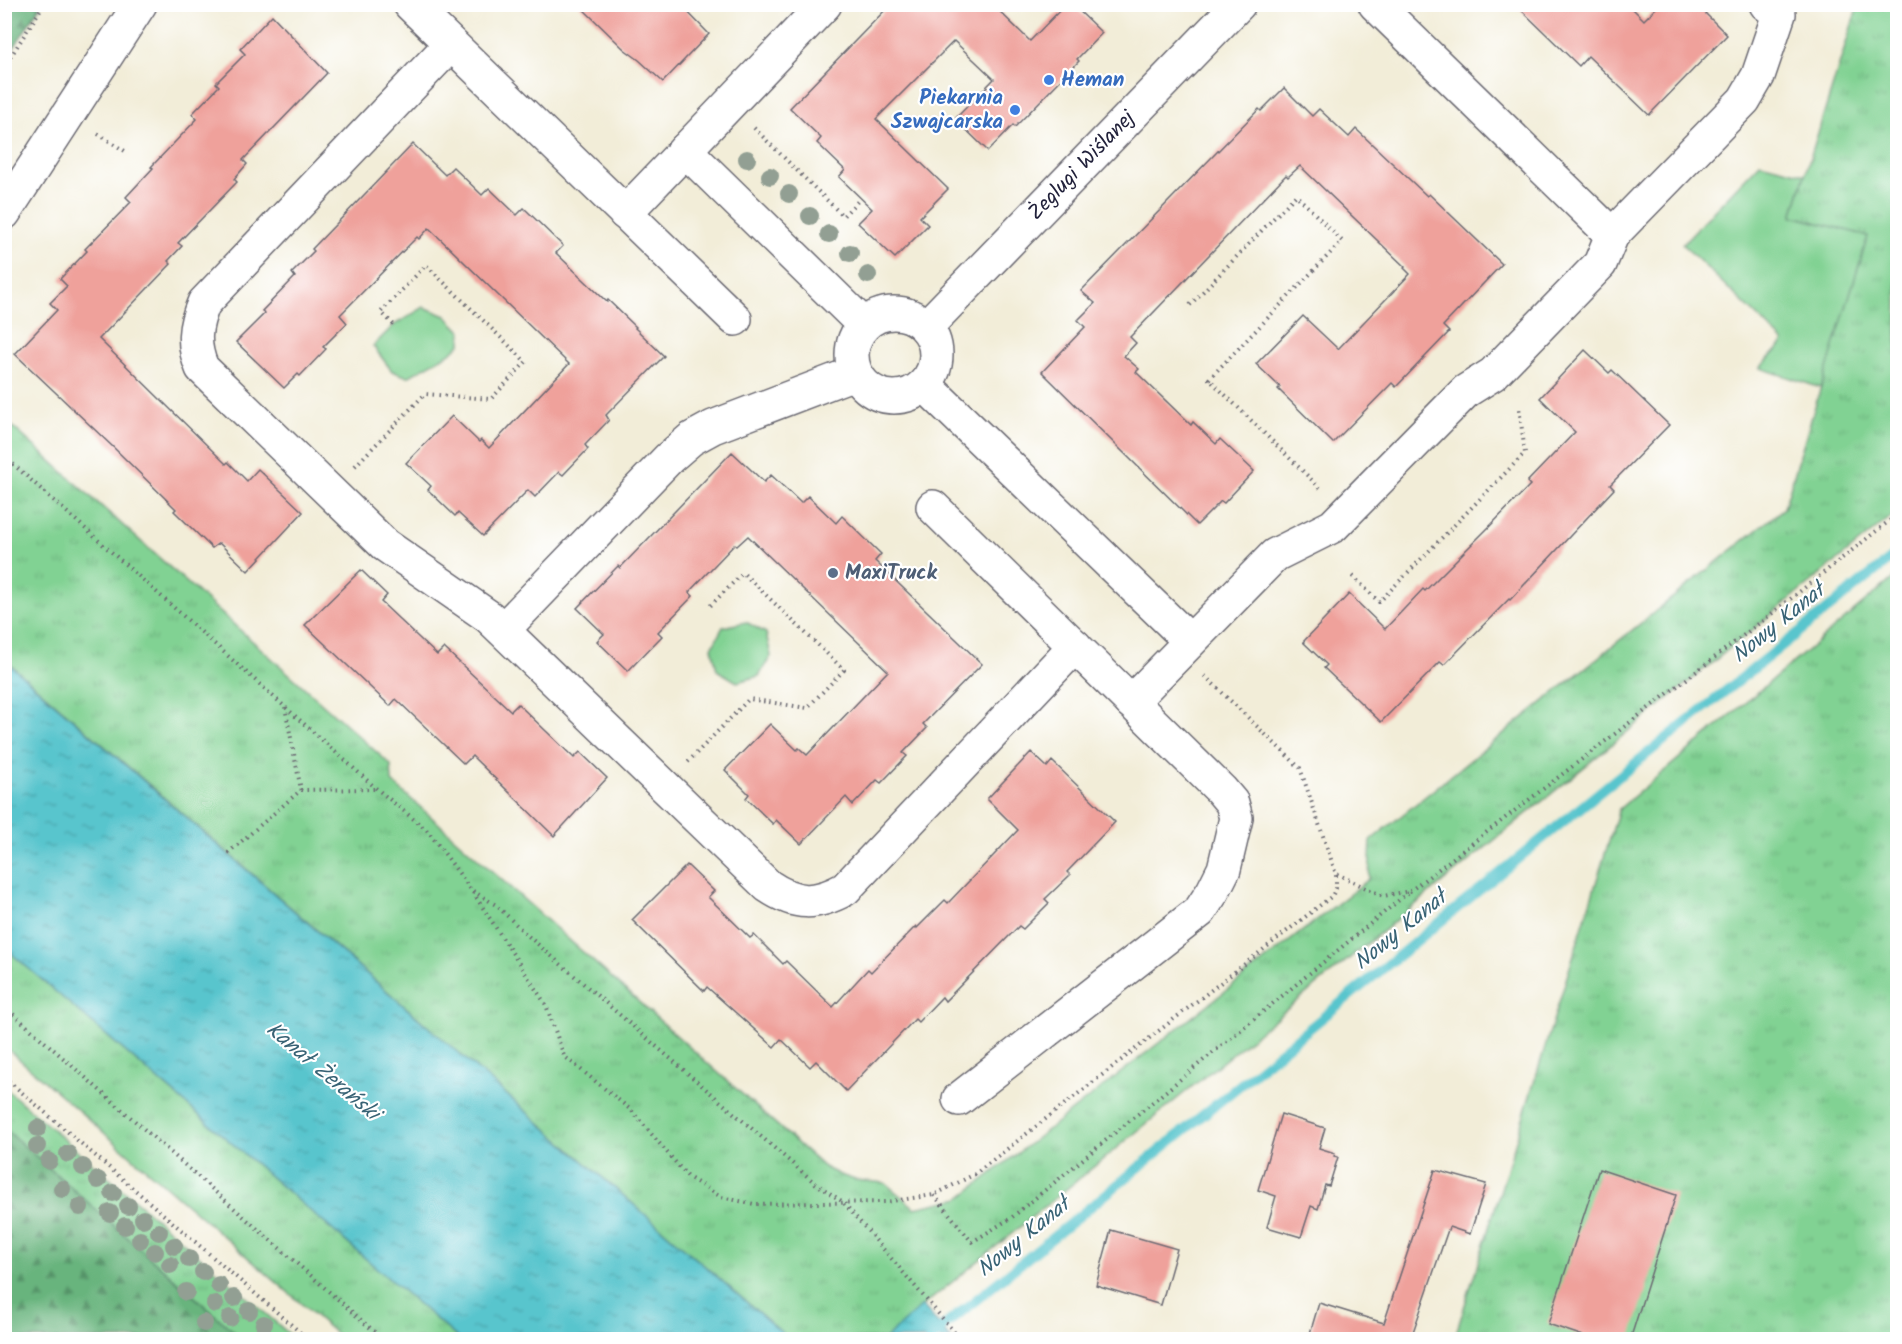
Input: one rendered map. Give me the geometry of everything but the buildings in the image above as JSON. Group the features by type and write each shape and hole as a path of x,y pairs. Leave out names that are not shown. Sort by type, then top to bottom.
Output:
{"street":[{"path":"4,213 140,4"},
{"path":"410,4 735,319"},
{"path":"625,213 825,4"},
{"name":"Żeglugi Wiślanej","path":"926,327 1239,4"},
{"path":"1376,4 1612,235"},
{"path":"1131,702 1275,555 1334,526 1466,391 1493,374 1600,264 1612,235 1744,100 1758,76 1779,14 1766,4"},
{"path":"451,44 204,303 197,319 196,352 202,368 384,545 489,617 768,886 782,896 799,901 815,901 831,897 845,889 1075,646"},
{"path":"685,150 864,325"},
{"path":"898,313 916,319 926,327 936,349 935,368 925,385 911,394 895,398 878,395 864,386 855,373 851,356 855,339 864,325 880,315 898,313"},
{"path":"503,630 669,458 691,439 713,427 855,373"},
{"path":"925,385 1190,641"},
{"path":"933,507 1232,803 1236,818 1224,869 1200,911 959,1099"}],"path":[{"path":"4,67 44,4"},
{"path":"751,125 843,216 858,201"},
{"path":"1190,305 1296,195 1342,241 1209,379 1323,491"},
{"path":"352,469 425,394 491,399 526,362 426,265 381,312 394,325"},
{"path":"1353,576 1379,602 1395,586 1525,453 1519,407"},
{"path":"4,456 377,789 428,831 470,889 546,1005 564,1056 631,1110 688,1177 721,1197 754,1204 843,1202"},
{"path":"934,1195 972,1242 1002,1224 1410,891 1760,623 1898,514"},
{"path":"685,765 749,699 807,708 844,670 743,573 710,606"},
{"path":"285,706 302,790"},
{"path":"228,853 302,790 377,789"},
{"path":"1336,874 1383,896 1410,891"},
{"path":"470,889 496,905 527,935 806,1175 843,1202 962,1340"},
{"path":"4,1006 384,1340"},
{"path":"4,1077 309,1340"}],"green space":[{"path":"4,5 41,5 5,62"},
{"path":"1858,5 1897,5 1897,512 885,1339 789,1339 5,660 5,420 391,765 392,782 824,1167 855,1180 885,1183 915,1208 960,1198 1369,879 1371,840 1784,508 1867,236 1792,216"},
{"path":"1760,163 1805,174 1792,216 1868,236 1821,388 1760,368 1784,342 1682,244"},
{"path":"424,307 446,316 462,332 461,343 452,352 408,377 392,371 373,346 394,325"},
{"path":"1897,575 1897,1339 1454,1340 1619,809"},
{"path":"746,622 766,633 771,656 759,676 737,682 717,670 712,647 723,627"},
{"path":"5,948 459,1339 342,1339 5,1047"},
{"path":"5,1088 295,1339 242,1339 5,1129"},
{"path":"5,1129 242,1339 5,1339"}],"water":[{"name":"Kanał Żerański","path":"4,660 789,1339 459,1339 5,948"},
{"path":"922,1306 951,1339 885,1339"}],"waterway":[{"name":"Nowy Kanał","path":"930,1340 944,1326 1612,782 1898,553"}],"place":[{"name":"Heman","path":"1049,80"},
{"name":"Piekarnia Szwajcarska","path":"1015,110"},
{"name":"MaxiTruck","path":"833,573"}]}
